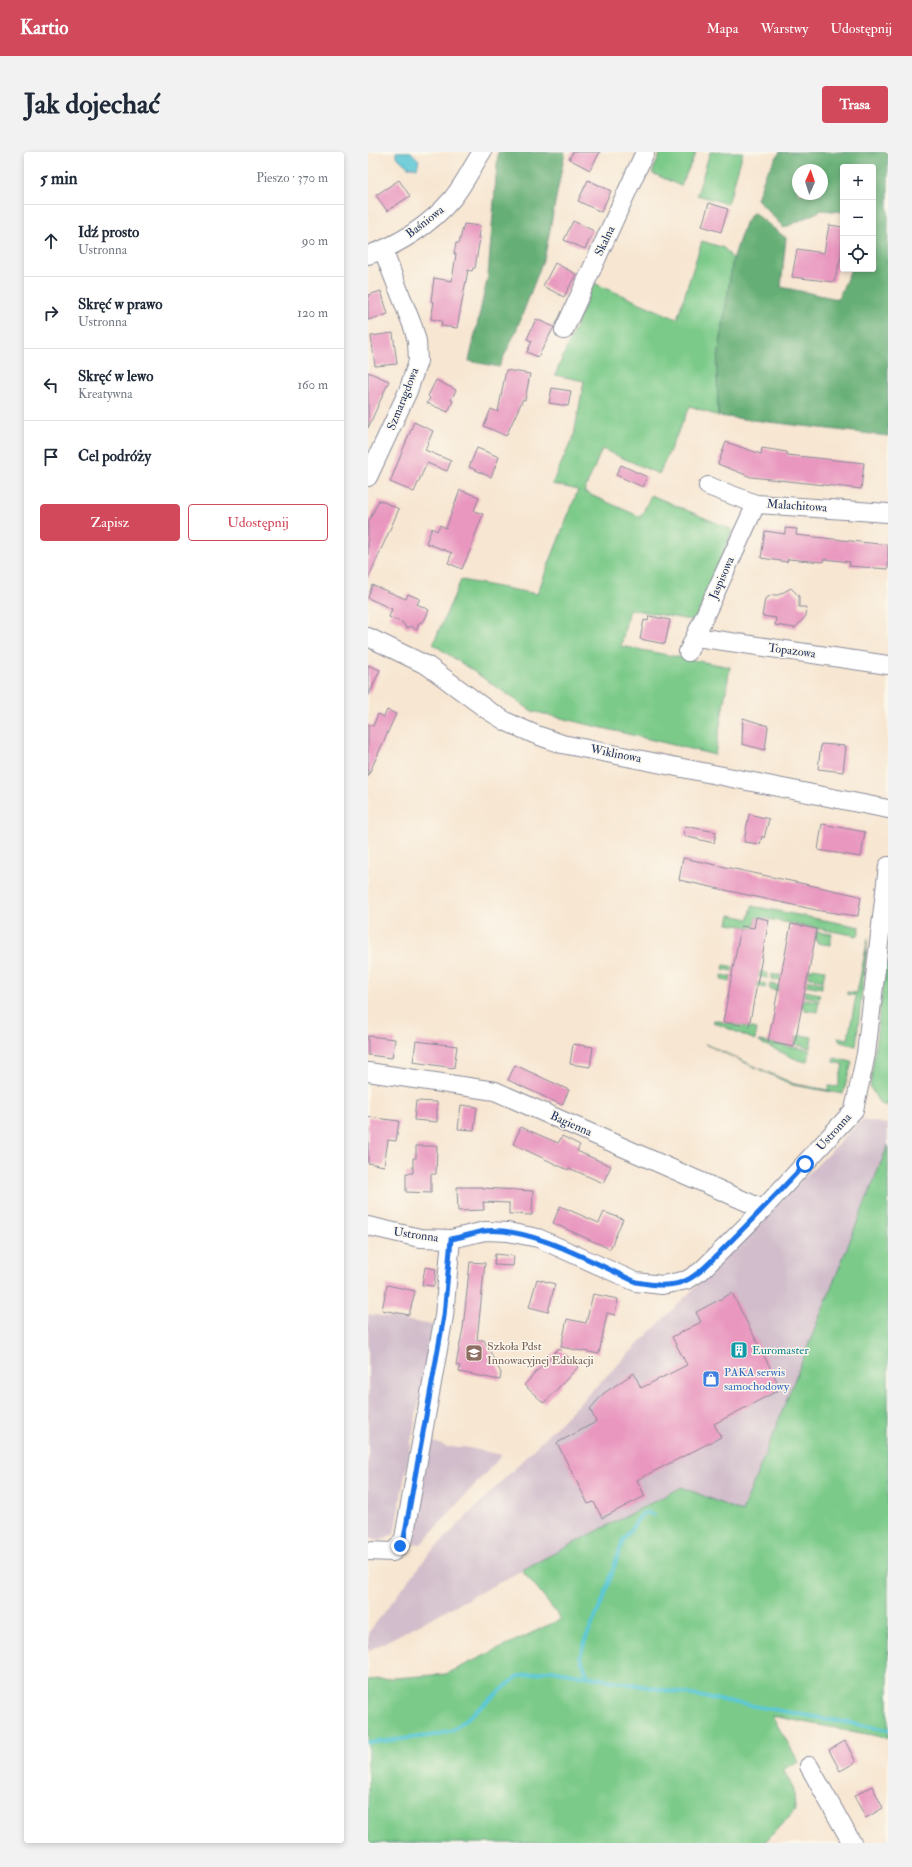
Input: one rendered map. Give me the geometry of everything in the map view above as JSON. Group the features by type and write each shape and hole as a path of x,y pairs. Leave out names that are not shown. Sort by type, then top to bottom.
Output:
{"street":[{"name":"Baśniowa","path":"376,253 407,237 436,216 452,199 482,152"},
{"name":"Skalna","path":"564,330 646,152"},
{"name":"Szmaragdowa","path":"368,477 408,390 418,361 415,334 376,253"},
{"name":"Malachitowa","path":"708,486 756,504 888,513"},
{"name":"Jaspisowa","path":"692,645 756,504"},
{"name":"Wiklinowa","path":"368,637 428,666 486,709 507,722 562,744 888,809"},
{"name":"Topazowa","path":"692,645 888,664"},
{"name":"Ustronna","path":"368,1226 420,1238 451,1239 485,1231 508,1232 538,1238 636,1282 650,1285 674,1284 687,1280 701,1270 763,1209 854,1110 866,1054 888,866"},
{"name":"Bagienna","path":"368,1072 495,1091 763,1209"},
{"path":"368,1551 393,1552 400,1546 404,1538 444,1316 451,1239"},
{"path":"809,1766 852,1843"}],"shaded area":[{"path":"862,1120 888,1124 888,1145 742,1512 682,1487 368,1651 368,1633 429,1554"},
{"path":"368,1314 433,1325 394,1533 382,1540 368,1538"},
{"path":"430,1440 446,1447 464,1447 502,1455 420,1545 413,1544"}],"green space":[{"path":"498,152 565,152 545,255 516,331 499,367 469,361 488,276"},
{"path":"661,152 696,152 681,186 652,173"},
{"path":"710,152 743,152 728,204 697,195"},
{"path":"780,152 888,152 888,436 718,416 717,365 733,259 745,223 753,212 786,238 781,287 838,299 850,272 876,272 876,164 840,164 840,212 822,210 784,228 757,199 765,175"},
{"path":"702,241 724,248 733,259 717,365 718,416 690,406 659,474 602,449 584,492 641,517 651,495 733,530 695,621 629,609 621,646 730,667 715,755 532,711 433,644 461,580 537,594 578,490 552,484 574,435 584,381 555,375 594,283 677,319"},
{"path":"752,906 860,927 858,936 756,917 754,928 728,924 730,915 749,919"},
{"path":"816,932 832,934 830,945 817,943 818,940 815,940"},
{"path":"868,938 856,1046 840,1042 838,1037 848,1039 856,996 847,994 847,992 857,993"},
{"path":"886,959 888,959 888,1106 880,1104 870,1087"},
{"path":"724,965 768,973 767,978 723,969"},
{"path":"813,968 825,970 823,981 808,977 809,969 812,970"},
{"path":"772,974 822,983 822,988 771,979"},
{"path":"722,975 766,984 765,988 721,980"},
{"path":"770,984 820,994 819,999 769,989"},
{"path":"804,999 819,1001 817,1012 805,1010 805,1008 802,1007"},
{"path":"714,1020 757,1029 755,1040 713,1022"},
{"path":"800,1035 812,1037 810,1048 795,1044 797,1036 799,1037"},
{"path":"759,1041 810,1050 807,1062 798,1060"},
{"path":"705,1044 794,1084 828,1090 829,1086 838,1087 843,1064 834,1062 834,1058 852,1062 843,1094 793,1085"},
{"path":"888,1145 888,1738 772,1716 799,1762 783,1769 794,1790 795,1810 764,1843 368,1843 368,1680 446,1674 561,1619 522,1570 682,1487 742,1512"}],"water":[{"path":"396,152 411,152 419,160 417,168 408,167 396,156"}],"building":[{"path":"573,152 600,152 590,170 569,159"},
{"path":"399,180 410,196 387,211 376,195"},
{"path":"588,180 611,191 601,212 578,201"},
{"path":"709,203 728,209 721,232 702,226"},
{"path":"573,221 594,231 585,249 564,240"},
{"path":"464,224 480,226 478,238 480,238 475,268 473,268 472,271 468,270 457,328 441,326 442,321 431,319 434,302 431,301 434,278 452,281 456,243 459,243"},
{"path":"829,225 840,227 840,261 834,282 792,277 797,249 824,253"},
{"path":"555,263 576,274 564,297 543,286"},
{"path":"381,291 388,314 368,320 368,295"},
{"path":"536,319 554,327 538,357 527,352 532,341 527,339"},
{"path":"393,333 397,364 375,366 371,336"},
{"path":"506,370 530,374 525,400 523,399 506,436 484,426 491,409 498,412"},
{"path":"368,372 389,381 368,428"},
{"path":"436,380 456,390 451,400 453,401 448,412 427,403 430,398 428,396"},
{"path":"552,388 571,391 568,406 549,403"},
{"path":"414,422 433,431 425,450 451,461 447,471 427,463 414,492 390,482"},
{"path":"726,442 761,454 762,448 787,452 787,455 864,463 861,489 751,477 718,464"},
{"path":"477,448 499,457 491,477 469,467"},
{"path":"621,465 647,477 643,487 616,475"},
{"path":"460,490 479,497 474,511 483,514 474,541 462,569 448,563 452,553 426,543 432,528 437,531 440,525 446,528"},
{"path":"379,500 399,509 368,579 368,523"},
{"path":"785,528 797,529 796,535 888,545 888,569 849,566 850,562 824,559 823,562 788,559 787,562 761,558 765,531 785,534"},
{"path":"372,585 406,599 408,594 420,599 417,604 429,610 424,621 419,623 417,630 411,626 406,628 403,623 389,617 392,609 368,598"},
{"path":"791,588 799,596 799,607 807,607 806,616 795,628 775,625 776,618 762,616 765,599 772,595 778,595"},
{"path":"649,616 670,620 665,644 640,639 644,620 648,621"},
{"path":"368,665 380,670 368,697"},
{"path":"387,710 396,714 368,776 368,724 373,726 378,714 384,717"},
{"path":"743,718 768,726 765,750 742,744"},
{"path":"821,744 846,746 843,772 818,769"},
{"path":"749,814 769,819 764,838 762,836 760,844 744,842"},
{"path":"822,824 865,832 861,857 818,850"},
{"path":"685,826 716,832 714,843 683,836"},
{"path":"683,858 856,895 861,897 858,916 821,911 679,880"},
{"path":"756,917 769,920 749,1027 723,1022 741,926 754,928"},
{"path":"791,924 817,929 794,1047 768,1042"},
{"path":"368,1036 395,1039 392,1058 368,1055"},
{"path":"416,1041 457,1046 454,1068 413,1062"},
{"path":"573,1044 593,1047 590,1067 570,1064"},
{"path":"515,1065 569,1090 562,1105 508,1080"},
{"path":"416,1101 437,1102 437,1122 414,1120"},
{"path":"461,1105 477,1107 474,1130 458,1129"},
{"path":"368,1117 399,1121 396,1141 388,1140 384,1166 368,1163"},
{"path":"521,1127 558,1143 562,1136 580,1145 577,1151 611,1166 603,1183 569,1168 568,1170 513,1144"},
{"path":"416,1146 437,1146 436,1174 431,1174 431,1193 406,1192 406,1173 413,1173 413,1158 416,1158"},
{"path":"457,1187 483,1187 533,1191 532,1215 509,1214 509,1203 483,1202 484,1210 458,1211"},
{"path":"560,1206 599,1223 604,1212 623,1219 610,1249 553,1223"},
{"path":"495,1254 514,1256 513,1266 494,1265"},
{"path":"470,1262 485,1263 477,1340 484,1340 501,1373 500,1380 459,1372 460,1366 456,1365 463,1328"},
{"path":"425,1267 436,1269 434,1286 422,1285"},
{"path":"537,1279 555,1284 548,1312 529,1307"},
{"path":"387,1285 415,1291 409,1315 382,1310"},
{"path":"732,1293 781,1389 714,1424 721,1437 637,1480 645,1496 602,1518 594,1502 588,1504 557,1443 596,1422 590,1409 604,1393 634,1373 641,1388 687,1365 672,1337 701,1322 696,1312"},
{"path":"593,1294 618,1299 615,1315 607,1313 599,1354 561,1347 567,1319 586,1323"},
{"path":"559,1348 578,1367 544,1403 524,1385"},
{"path":"845,1741 856,1762 840,1771 829,1750"},
{"path":"872,1786 883,1808 866,1818 854,1796"}],"waterway":[{"path":"588,1676 580,1657 586,1638 603,1600 623,1540 642,1514 647,1512 654,1515"},
{"path":"368,1743 436,1735 453,1730 517,1677 552,1670 888,1730"}],"place":[{"name":"Euromaster","path":"739,1350"},
{"name":"Szkoła Pdst Innowacyjnej Edukacji","path":"474,1353"},
{"name":"PAKA serwis samochodowy","path":"711,1379"}],"route":[{"path":"400,1546 404,1538 444,1316 451,1239 485,1231 508,1232 538,1238 636,1282 650,1285 674,1284 687,1280 701,1270 763,1209 805,1164"}]}
